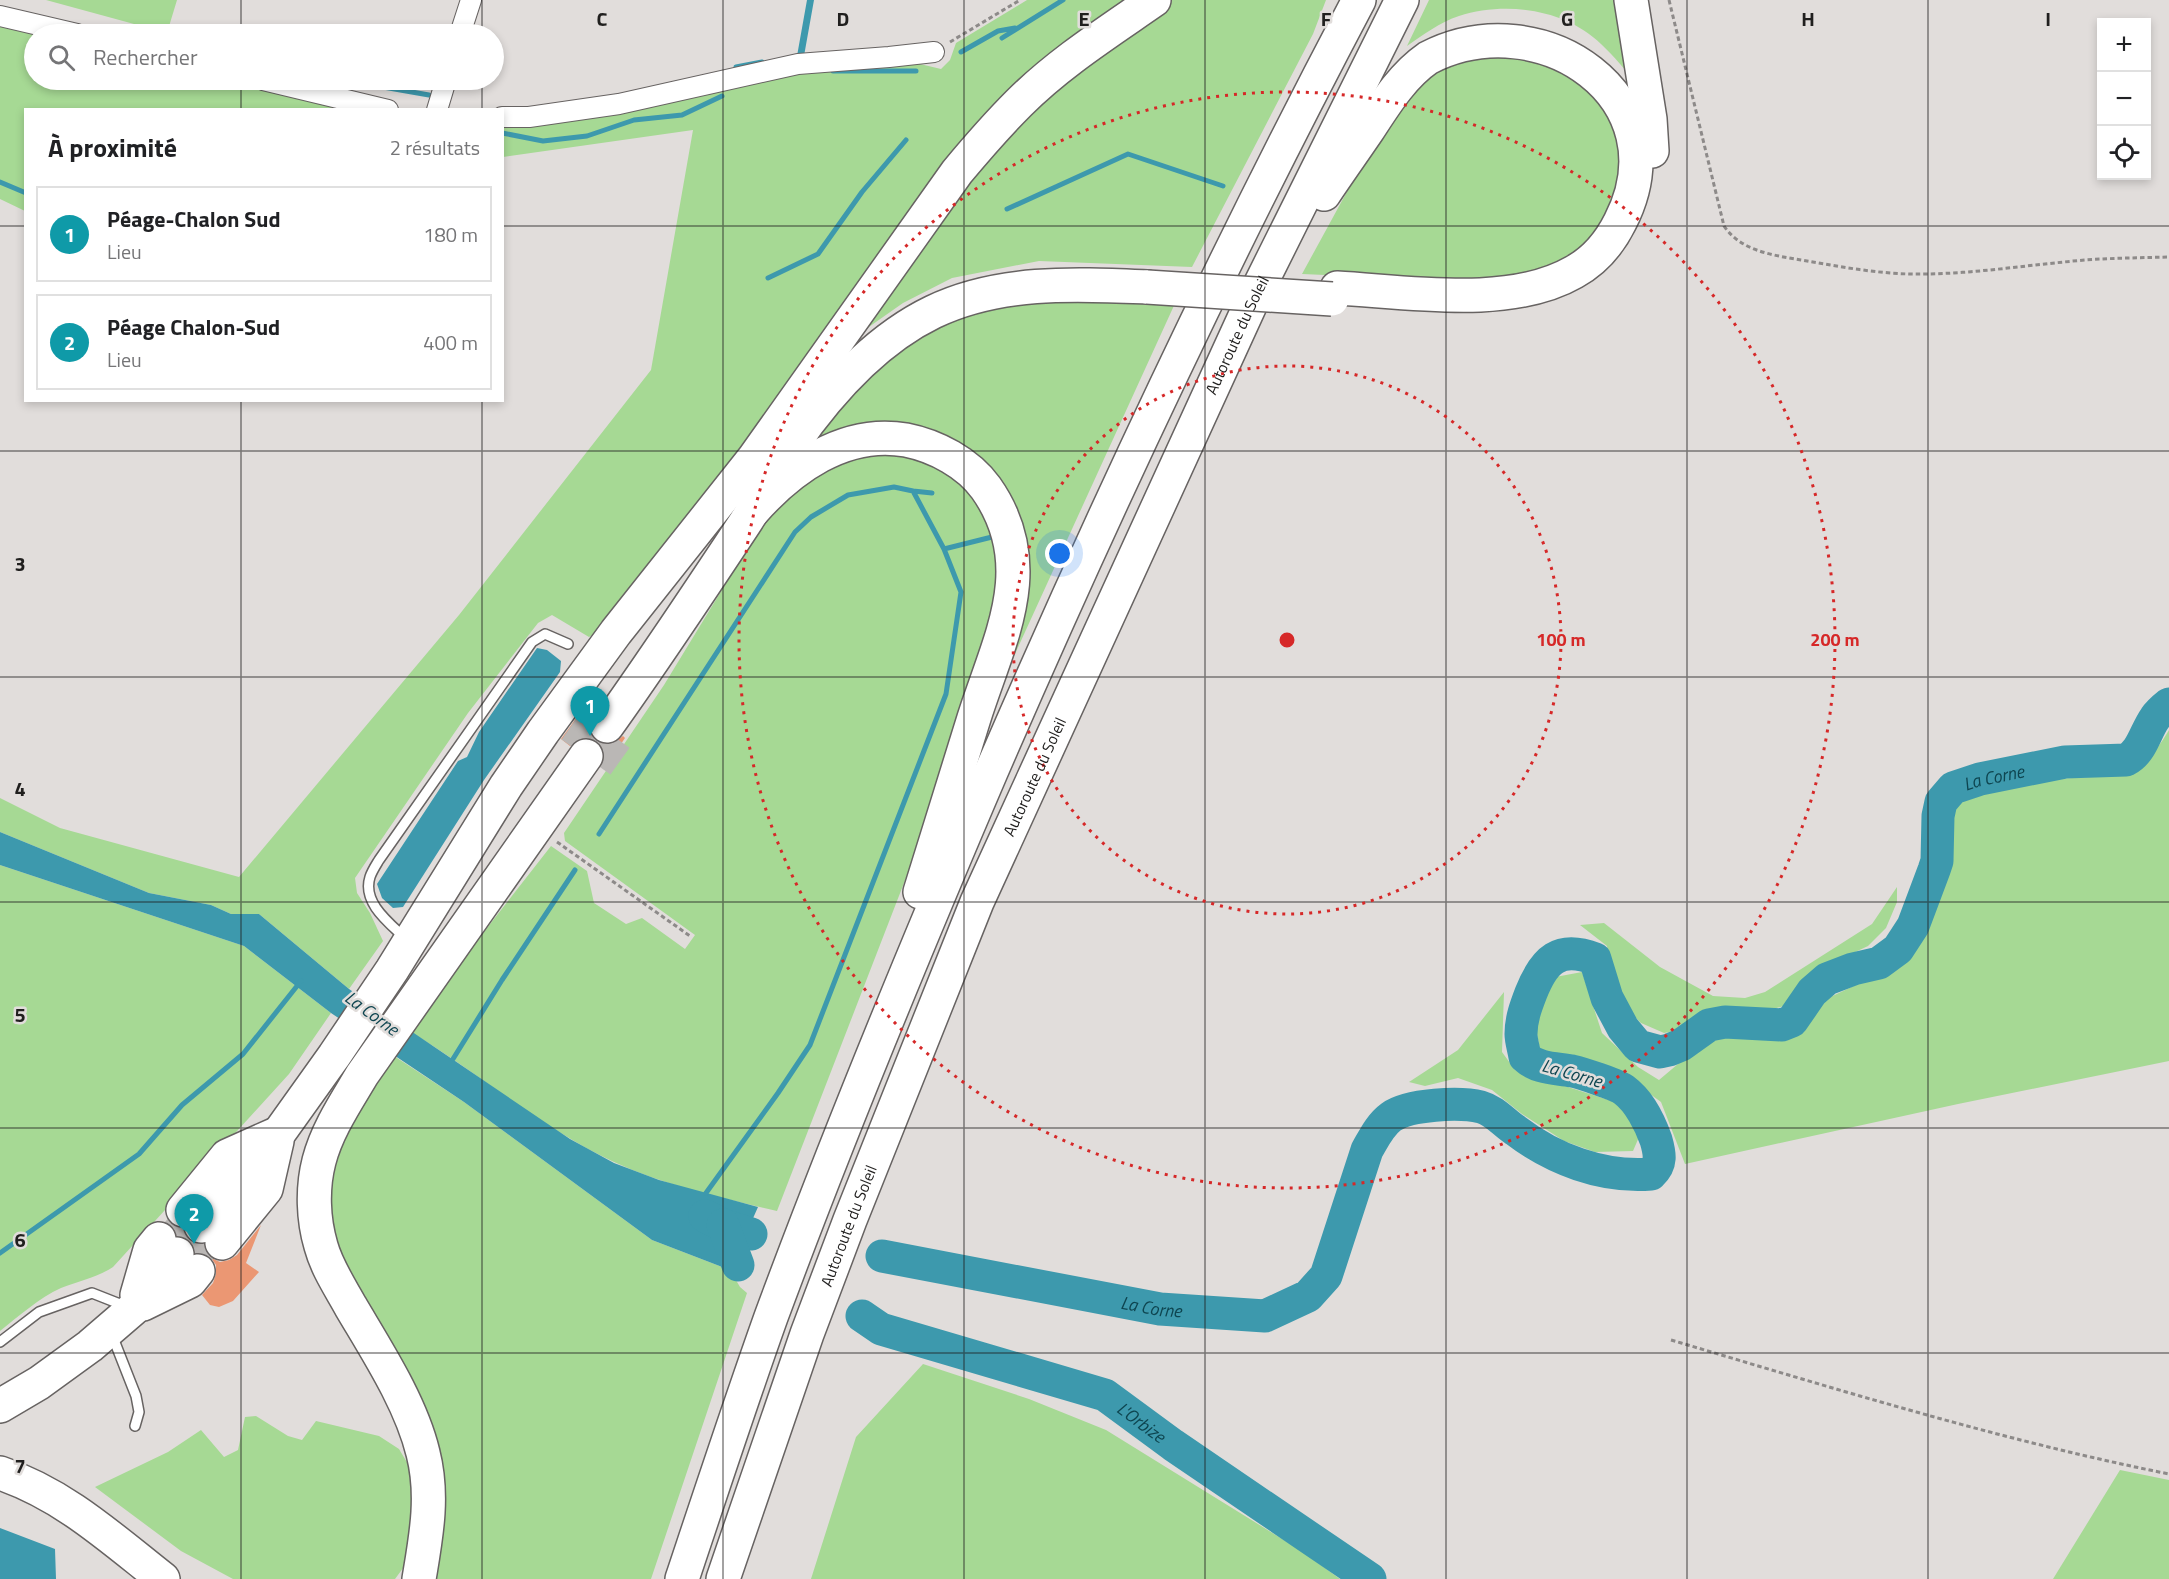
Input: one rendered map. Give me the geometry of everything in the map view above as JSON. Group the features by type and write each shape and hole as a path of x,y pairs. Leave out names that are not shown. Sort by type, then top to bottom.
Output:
{"highway":[{"path":"202,1226 279,1133 334,1056 392,970 506,786 543,732 616,632 754,458 957,172 1018,103 1063,65 1154,0"},
{"path":"682,1579 771,1318 858,1092 963,838 1070,591 1187,342 1359,0"},
{"name":"Autoroute du Soleil","path":"723,1579 807,1334 977,902 1252,301 1402,0"},
{"path":"608,726 661,651 752,512 792,445 824,403 871,355 912,324 951,305 1011,289 1150,281 1335,293 1454,306 1510,305 1558,294 1588,278 1615,254 1636,223 1644,202 1650,167 1652,148 1650,119 1631,0"},
{"path":"1252,301 1386,103 1413,70 1443,48 1467,38 1499,32 1548,38 1588,60 1615,91 1624,106 1633,137 1634,180 1625,213 1615,232 1586,264 1574,272 1545,284 1505,293 1335,293"},
{"path":"754,458 867,344 903,315 934,299 981,284 1021,275 1113,273 1150,281"},
{"path":"752,512 780,483 824,453 869,440 898,439 938,451 972,473 999,507 1006,523 1012,550 1013,580 1008,618 978,706 858,1092"},
{"path":"408,1579 422,1565 429,1509 428,1476 423,1451 394,1382 332,1275 321,1247 314,1204 319,1161 333,1125 362,1076 420,992 530,842 586,757"},
{"path":"0,1406 39,1383 90,1346 122,1319 178,1255"},
{"path":"0,1473 38,1488 72,1507 163,1579"}],"street":[{"path":"463,24 471,0"},
{"path":"0,16 34,24"},
{"path":"504,117 529,117 619,104 798,64 934,52"},
{"path":"305,90 380,108"},
{"path":"438,108 443,90"}],"lane":[{"path":"410,942 381,915 368,890 370,877 379,860 532,642 545,634 568,644"},
{"path":"0,1342 39,1311 92,1293 122,1319 139,1412 135,1426"}],"path":[{"path":"934,52 1020,0"},
{"path":"1669,0 1724,226 1740,243 1783,256 1842,267 1910,274 2169,257"},
{"path":"530,842 690,936"},
{"path":"1671,1341 1910,1412 2097,1459 2169,1474"}],"green space":[{"path":"46,0 177,0 170,24 134,24"},
{"path":"1027,0 1139,0 1071,48 778,398 600,630 589,637 552,615 538,623 468,713 355,878 357,893 370,913 383,941 349,989 259,914 231,914 211,905 149,893 0,832 0,798 60,828 239,877 459,615 651,370 693,130 504,157 504,123 819,65 920,64 941,69 950,60 956,43"},
{"path":"1168,0 1326,0 1313,34 1192,267 1039,261 952,278 903,303 856,336 1018,115"},
{"path":"1429,0 1624,0 1638,85 1611,54 1586,32 1553,16 1534,11 1496,9 1477,11 1438,25 1407,46"},
{"path":"0,17 30,24 24,24 24,90 299,90 374,108 24,108 24,211 0,199"},
{"path":"1516,42 1610,103 1623,176 1595,238 1575,258 1539,275 1488,282 1302,274 1385,122 1433,68"},
{"path":"1033,295 1177,299 989,711 1024,570 964,454 803,454 855,382 944,314"},
{"path":"885,446 952,472 986,508 1003,585 933,808 777,1211 674,1185 633,1170 587,1149 409,1031 551,846 587,871 594,903 626,924 642,918 685,949 695,935 565,841 564,833 664,685 776,501 804,475"},
{"path":"2169,730 2169,1061 1958,1104 1685,1164 1661,1102 1624,1075 1540,1050 1534,1017 1550,978 1582,972 1602,1033 1638,1067 1659,1080 1691,1053 1730,1031 1771,1038 1793,1035 1822,1001 1862,982 1882,977 1899,961 1918,936 1937,893 1949,856 1949,821 1955,803 2016,781 2126,775 2150,756"},
{"path":"0,865 244,946 331,1013 289,1074 113,1267 94,1277 53,1292 0,1331"},
{"path":"1897,887 1897,902 1886,928 1868,946 1834,962 1810,980 1784,1006 1766,1011 1720,1010 1693,1019 1679,1030 1664,1033 1641,1023 1622,1004 1611,973 1607,946 1580,925 1604,923 1660,967 1713,996 1745,998 1765,992 1872,924"},
{"path":"1504,992 1502,1052 1515,1070 1615,1102 1631,1116 1639,1137 1633,1151 1595,1152 1564,1141 1522,1114 1492,1090 1458,1078 1425,1086 1409,1082 1458,1050"},
{"path":"391,1054 464,1102 652,1240 730,1270 740,1287 747,1293 651,1579 434,1579 438,1566 441,1475 340,1267 327,1192 334,1142"},
{"path":"923,1364 1029,1399 1106,1430 1300,1550 1340,1579 811,1579 856,1437"},
{"path":"256,1416 288,1436 302,1440 316,1421 379,1436 399,1449 414,1474 409,1560 395,1579 233,1579 181,1551 95,1487 168,1452 201,1430 224,1457 238,1450 245,1417"},
{"path":"2120,1470 2169,1480 2169,1579 2053,1579"}],"water":[{"path":"807,0 814,0 804,56 797,56"},
{"path":"537,648 547,650 561,661 560,672 484,780 403,907 393,908 382,898 377,884 458,761 467,757 479,732"},
{"path":"0,832 149,893 211,905 231,914 259,914 349,989 570,1139 614,1163 659,1180 758,1207 730,1270 652,1240 464,1102 331,1013 244,946 0,865"},
{"path":"0,1528 55,1549 56,1579 0,1579"}],"building":[{"path":"583,709 592,715 588,725 595,740 587,737 579,739 570,746 561,739"},
{"path":"623,736 625,738 604,769 601,767 605,758 603,749 598,742 606,745 614,743"},
{"path":"261,1225 246,1263 259,1272 233,1301 219,1307 210,1305 202,1295 213,1283 216,1274 216,1265 211,1258 220,1262 237,1255"}],"waterway":[{"path":"1002,38 1063,0"},
{"path":"961,52 998,31 1015,28"},
{"path":"736,67 762,62"},
{"path":"833,71 916,71"},
{"path":"400,90 429,95"},
{"path":"504,133 543,141 587,136 634,120 682,115 722,96"},
{"path":"768,278 818,254 862,192 906,140"},
{"path":"1007,209 1128,154 1223,186"},
{"path":"0,182 24,192"},
{"path":"599,834 795,532 811,517 848,495 894,487 913,491"},
{"path":"932,493 913,491 944,549 992,537"},
{"path":"706,1193 810,1045 946,694 961,592 944,549"},
{"name":"La Corne","path":"882,1256 1160,1309 1265,1316 1308,1296 1326,1276 1367,1150 1384,1124 1399,1113 1435,1105 1481,1107 1495,1114 1545,1150 1562,1158 1614,1173 1651,1174 1658,1163 1659,1154 1654,1133 1639,1106 1629,1095 1620,1088 1599,1079 1572,1071 1541,1066 1525,1057 1521,1037 1523,1018 1536,981 1547,964 1562,955 1582,955 1595,959 1607,998 1623,1028 1638,1046 1660,1052 1681,1045 1709,1025 1725,1022 1782,1025 1792,1021 1812,992 1827,979 1853,969 1879,963 1898,949 1913,926 1934,870 1937,861 1938,816 1941,802 1953,788 1980,779 2065,762 2126,760 2136,752 2155,718 2169,704"},
{"path":"453,1059 575,870"},
{"path":"0,1253 139,1154 182,1105 243,1054 301,981"},
{"name":"La Corne","path":"705,1216 723,1225 751,1234"},
{"name":"L'Orbize","path":"723,1225 738,1265"},
{"name":"L'Orbize","path":"862,1316 881,1329 1105,1395 1173,1445 1370,1579"}],"tunnel":[{"path":"575,749 597,718"},
{"path":"597,765 619,734"},
{"path":"167,1245 191,1217"},
{"path":"188,1263 212,1235"}],"place":[{"name":"Péage-Chalon Sud","path":"590,736"},
{"name":"Péage Chalon-Sud","path":"194,1244"}]}
